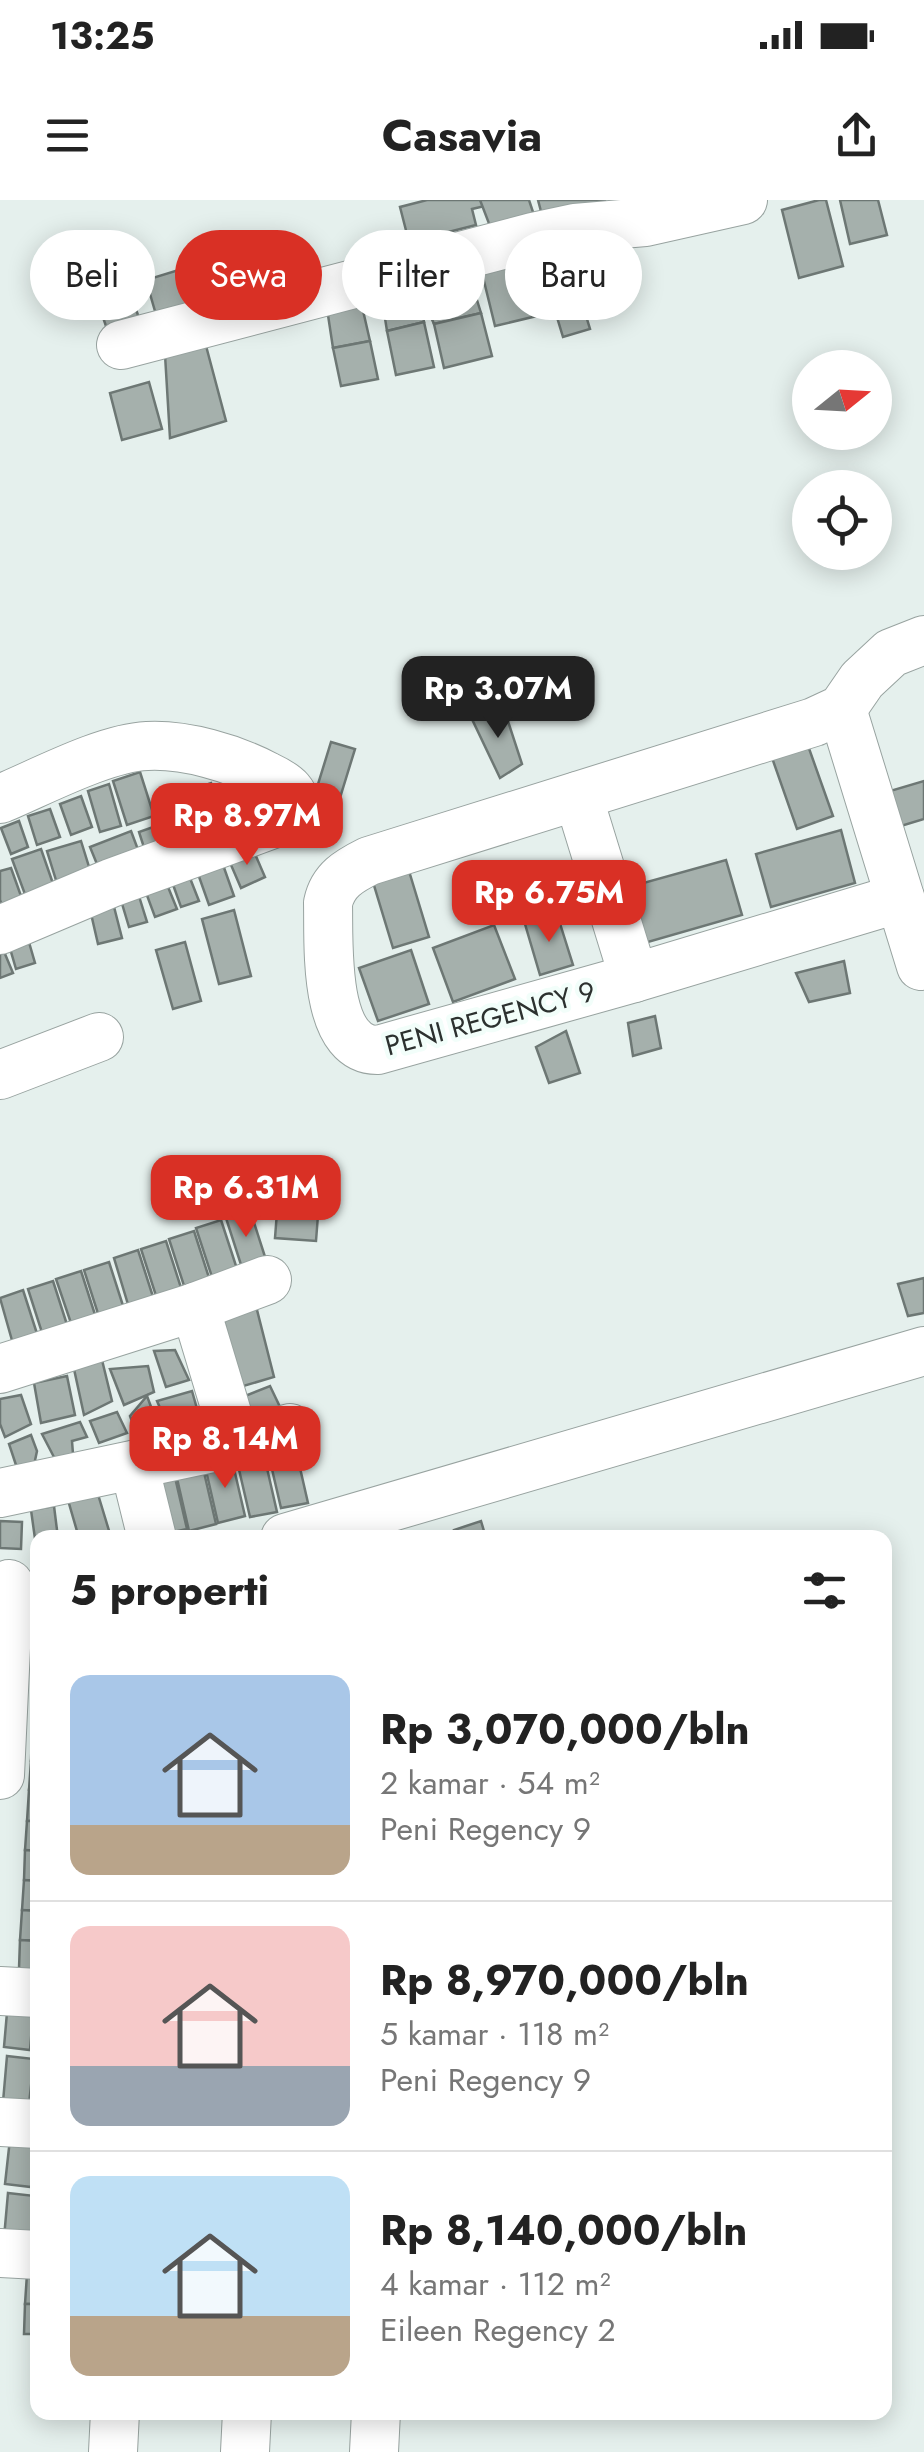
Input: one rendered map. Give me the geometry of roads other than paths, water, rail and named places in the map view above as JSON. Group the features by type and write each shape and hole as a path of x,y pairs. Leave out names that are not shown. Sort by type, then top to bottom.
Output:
{"street":[{"path":"122,344 533,237 575,228 645,222 744,200"},
{"name":"PENI REGENCY 9","path":"900,898 378,1050 366,1050 350,1041 335,1010 328,904 331,889 349,872 370,861 786,732 842,709 862,680 891,652 924,640"},
{"path":"842,709 921,966"},
{"path":"0,799 116,752 147,746 200,753 259,772 294,794 296,806 293,815 281,821 0,930"},
{"name":"PENI REGENCY 9","path":"578,796 634,978"},
{"path":"0,1076 99,1038"},
{"path":"0,1370 266,1280"},
{"path":"195,1307 236,1444"},
{"path":"312,1530 924,1351"},
{"path":"1,1487 121,1468 236,1444 290,1428"},
{"path":"121,1468 125,1530"},
{"path":"121,1468 148,1530"},
{"path":"0,1775 16,1584"},
{"path":"0,1991 30,1993"},
{"path":"0,2122 30,2124"},
{"path":"0,2252 30,2254"},
{"path":"113,2452 115,2420"},
{"path":"245,2452 247,2420"},
{"path":"374,2452 376,2420"}]}
